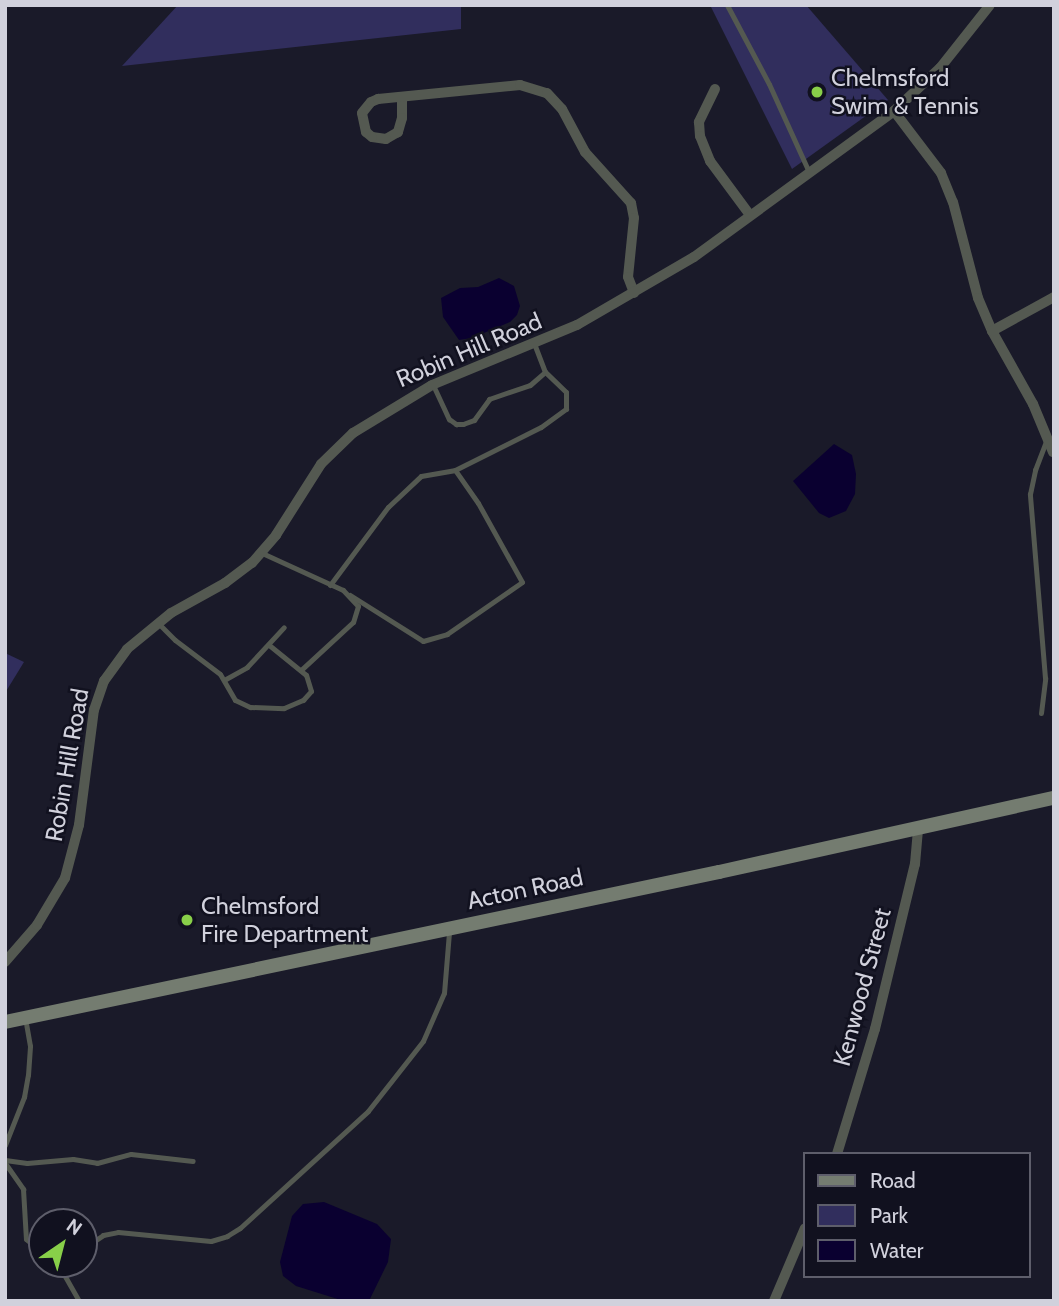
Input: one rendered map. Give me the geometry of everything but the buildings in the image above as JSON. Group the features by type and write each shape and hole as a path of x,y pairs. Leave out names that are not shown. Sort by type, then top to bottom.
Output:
{"main road":[{"name":"Acton Road","path":"5,1022 1054,798"}],"street":[{"name":"Robin Hill Road","path":"5,962 48,909 71,861 82,807 90,733 104,681 118,659 158,623 225,583 262,553 312,477 342,442 365,424 432,385 577,325 694,257 894,111 940,68 990,5"},
{"path":"402,97 402,118 398,132 386,139 372,137 361,120 366,107 379,99 520,85 547,93 562,109 585,152 631,203 634,218 628,277 634,293"},
{"path":"715,89 702,115 699,136 710,161 750,215"},
{"path":"894,111 941,173 953,202 972,283 992,331 1048,436 1053,452"},
{"path":"992,331 1054,296"},
{"name":"Kenwood Street","path":"838,1152 878,1016 915,864 918,829"},
{"path":"774,1301 804,1230"}],"lane":[{"path":"727,5 769,84 809,172"},
{"path":"330,584 388,507 421,476 455,470 541,427 566,409 566,391 545,372 534,344"},
{"path":"432,385 449,419 456,424 463,424 474,420 489,399 530,385 545,372"},
{"path":"1041,713 1045,678 1030,494 1035,470 1048,436"},
{"path":"262,553 330,584 423,641 447,634 522,582 478,503 455,470"},
{"path":"301,670 357,617 358,606 350,595"},
{"path":"158,623 224,680 230,693 240,704 260,709 284,708 303,699 311,691 309,680 301,670 269,645"},
{"path":"224,680 239,673 284,627"},
{"path":"98,1238 118,1232 211,1241 228,1236 240,1228 368,1111 423,1041 444,993 450,947 449,929"},
{"path":"5,1145 24,1097 28,1075 30,1046 25,1018"},
{"path":"5,1161 27,1163 73,1158 97,1163 131,1154 193,1161"},
{"path":"5,1161 23,1189 28,1241"},
{"path":"68,1278 79,1301"}],"green space":[{"path":"178,5 461,5 461,29 122,66"},
{"name":"Chelmsford Swim & Tennis","path":"710,5 806,5 888,100 792,169"},
{"path":"5,653 24,662 5,693"}],"water":[{"path":"499,278 514,286 520,306 517,315 510,322 472,338 459,340 443,317 441,298 460,288 478,287"},
{"path":"834,444 852,455 856,474 855,494 846,511 829,518 819,513 793,481"},
{"path":"324,1202 377,1224 391,1239 388,1262 369,1301 344,1301 296,1286 283,1276 280,1262 292,1216 303,1204"}],"place":[{"name":"Chelmsford Swim & Tennis","path":"817,92"},
{"name":"Chelmsford Fire Department","path":"187,920"}]}
